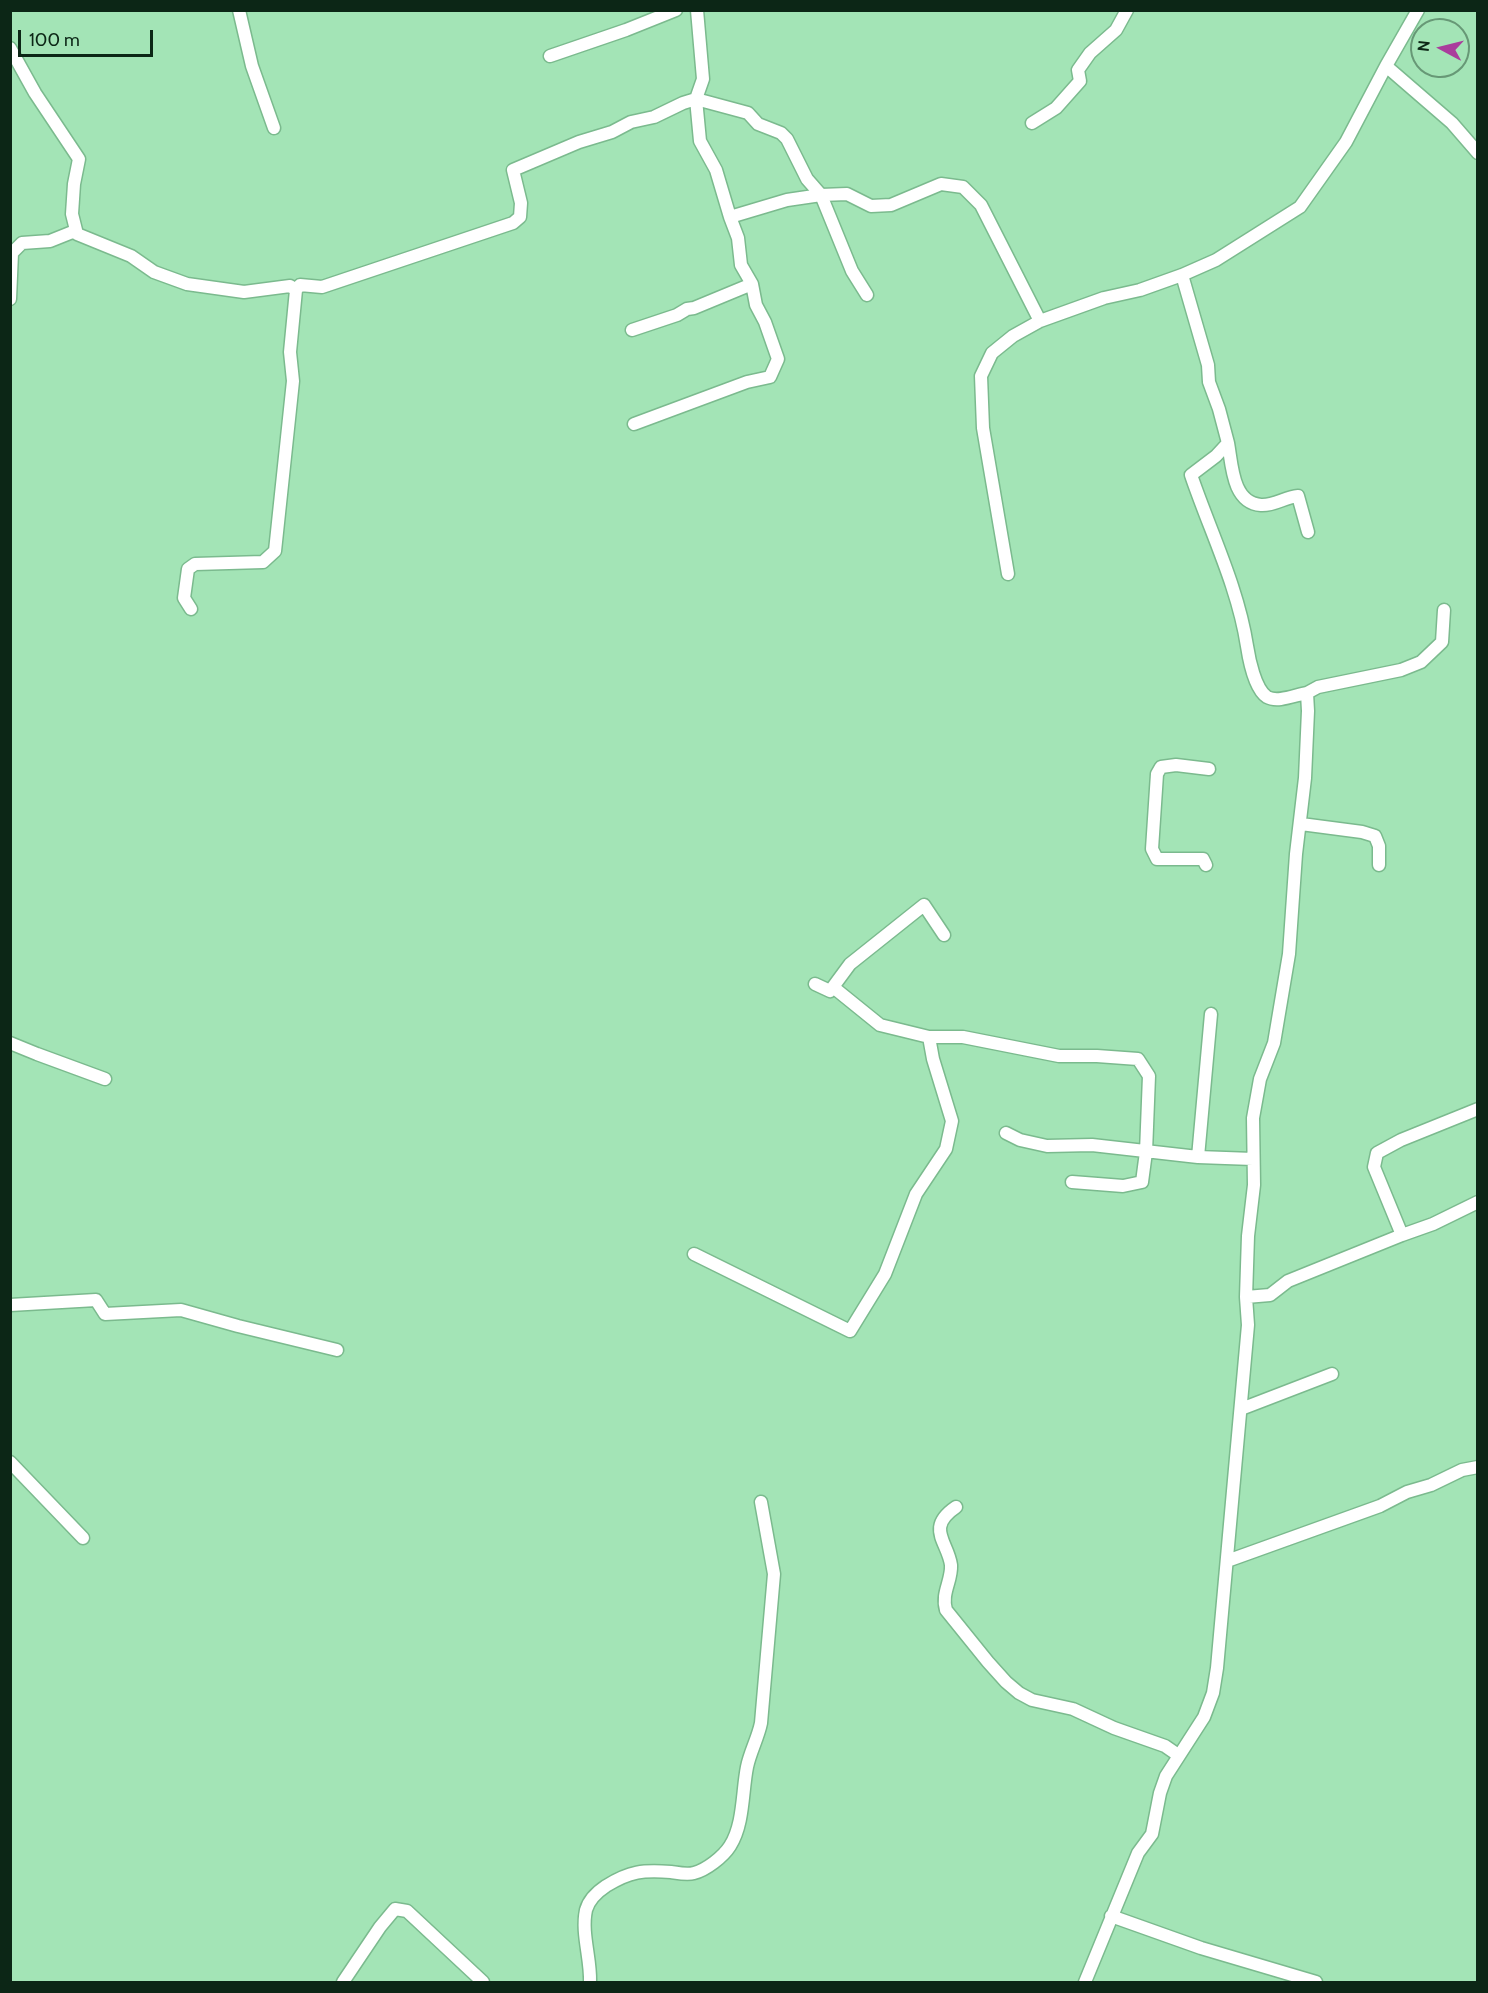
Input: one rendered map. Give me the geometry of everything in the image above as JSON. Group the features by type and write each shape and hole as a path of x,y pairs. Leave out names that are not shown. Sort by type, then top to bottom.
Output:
{"street":[{"path":"238,10 252,66 274,128"},
{"path":"550,56 676,10"},
{"path":"634,424 747,381 770,377 778,359 765,322 756,305 752,284 741,266 738,238 716,170 700,141 696,99 703,79 697,10"},
{"path":"1032,123 1056,108 1080,81 1078,70 1090,53 1116,30 1127,10"},
{"path":"1008,574 983,428 981,376 992,353 1012,336 1040,321 1104,298 1140,290 1216,260 1300,207 1346,141 1418,10"},
{"path":"10,48 35,93 80,159 74,184 72,214 77,234 131,256 154,272 187,284 244,292 290,286 296,290"},
{"path":"1386,66 1452,123 1478,153"},
{"path":"191,609 184,598 188,569 195,564 263,562 275,551 293,381 290,352 296,290 300,285 322,287 513,222 520,217 521,203 513,170 579,142 612,132 632,122 654,117 696,99 748,113 758,123 781,133 787,139 807,179 821,195 852,271 867,294"},
{"path":"730,217 787,200 821,195 847,194 871,206 891,205 941,184 963,187 981,206 1040,321"},
{"path":"10,299 12,253 22,243 50,241 75,231"},
{"path":"1182,275 1208,365 1209,382 1228,443 1237,489 1249,500 1260,505 1298,496 1308,532"},
{"path":"632,330 677,315 752,284"},
{"path":"1228,443 1216,456 1191,475 1202,510 1215,537 1243,621 1250,661 1260,691 1268,697 1277,699 1307,693 1318,687 1401,670 1421,662 1442,642 1444,610"},
{"path":"1085,1983 1138,1854 1152,1834 1162,1786 1178,1755 1204,1717 1217,1668 1248,1325 1246,1297 1248,1236 1254,1185 1253,1118 1260,1079 1274,1044 1289,954 1296,854 1301,824 1308,711 1307,693"},
{"path":"1206,865 1203,859 1157,859 1152,849 1156,774 1161,767 1176,765 1209,769"},
{"path":"1301,824 1362,832 1375,836 1379,846 1379,865"},
{"path":"815,984 830,991 850,964 924,905 944,934"},
{"path":"833,987 880,1025 929,1037 963,1037 1059,1056 1138,1059 1149,1076 1143,1182 1123,1186 1072,1182"},
{"path":"1198,1157 1211,1014"},
{"path":"694,1254 850,1331 885,1274 916,1194 946,1149 952,1121 933,1059 929,1037"},
{"path":"10,1043 105,1079"},
{"path":"1402,1235 1374,1167 1377,1153 1401,1140 1478,1109"},
{"path":"1006,1133 1020,1140 1047,1146 1092,1144 1198,1157 1253,1159"},
{"path":"1246,1297 1270,1295 1287,1281 1433,1224 1478,1202"},
{"path":"10,1305 96,1300 105,1314 181,1310 337,1350"},
{"path":"1241,1409 1332,1374"},
{"path":"10,1462 83,1538"},
{"path":"1227,1562 1380,1506 1407,1492 1431,1485 1462,1470 1478,1467"},
{"path":"590,1983 585,1926 586,1910 596,1893 636,1871 694,1873 719,1858 730,1847 737,1830 747,1765 758,1738 761,1723 766,1649 774,1588 772,1559 761,1502"},
{"path":"956,1507 946,1516 940,1529 951,1566 944,1601 946,1610 1006,1682 1032,1700 1073,1709 1114,1728 1165,1746 1178,1755"},
{"path":"342,1983 380,1927 395,1910 407,1911 483,1983"},
{"path":"1111,1916 1201,1948 1316,1983"}]}
